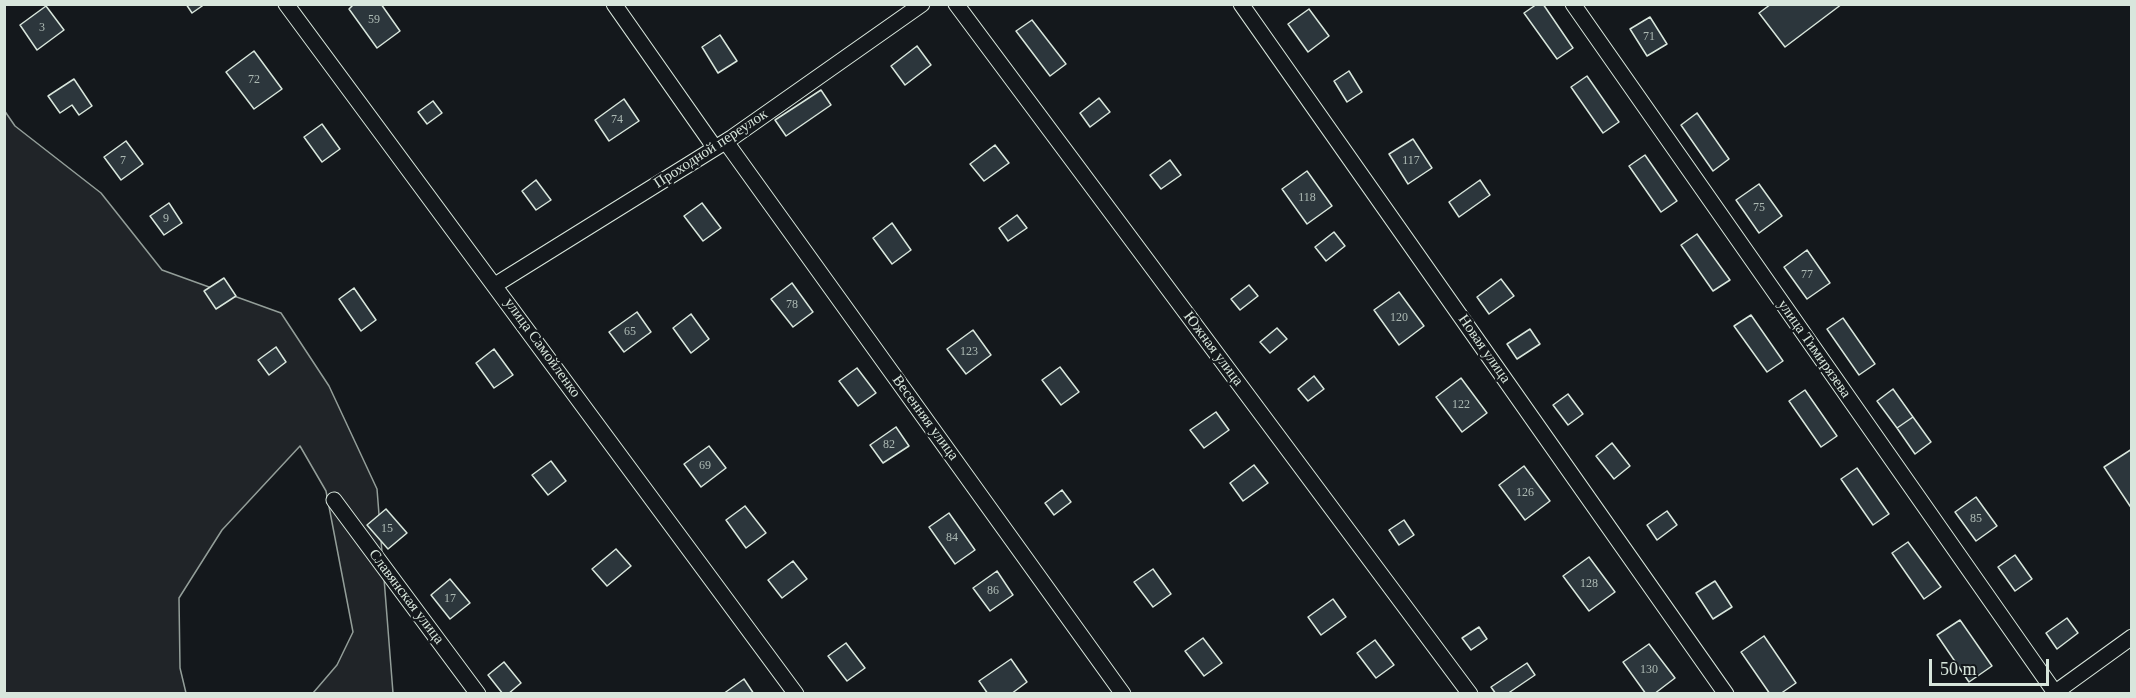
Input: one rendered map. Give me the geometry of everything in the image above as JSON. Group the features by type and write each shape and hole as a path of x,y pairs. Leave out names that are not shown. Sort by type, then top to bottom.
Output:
{"street":[{"name":"улица Самойленко","path":"286,4 796,693"},
{"name":"Весенняя улица","path":"614,4 721,145 1123,693"},
{"name":"Проходной переулок","path":"495,285 721,145 922,4"},
{"name":"Южная улица","path":"956,4 1470,693"},
{"name":"Новая улица","path":"1241,4 1726,693"},
{"name":"улица Тимирязева","path":"1573,4 2055,693"},
{"name":"Славянская улица","path":"334,500 478,693"},
{"path":"2055,693 2132,637"}],"shaded area":[{"path":"4,110 15,126 101,193 162,270 281,313 329,386 377,489 393,693 313,693 337,665 353,632 326,491 300,446 222,530 179,598 180,668 186,693 5,693"}],"building":[{"path":"186,4 205,4 192,13"},
{"path":"354,4 381,4 400,31 377,48 349,9"},
{"path":"1537,4 1543,4 1573,48 1557,59 1524,13"},
{"path":"1771,4 1842,4 1785,47 1759,13"},
{"path":"46,6 64,30 37,50 20,25"},
{"path":"1309,9 1329,36 1308,52 1288,24"},
{"path":"1650,17 1667,44 1647,56 1630,29"},
{"path":"1032,20 1066,64 1050,76 1016,31"},
{"path":"720,35 737,61 718,73 702,47"},
{"path":"917,46 931,65 905,85 891,66"},
{"path":"254,51 282,89 254,109 226,72"},
{"path":"1349,71 1362,92 1347,102 1334,81"},
{"path":"1587,76 1619,122 1603,133 1571,87"},
{"path":"74,79 92,106 79,115 72,105 60,113 48,96"},
{"path":"821,90 831,105 786,136 775,120"},
{"path":"1099,98 1110,112 1090,127 1080,113"},
{"path":"624,99 639,121 609,141 595,120"},
{"path":"433,101 442,113 427,124 418,112"},
{"path":"1697,113 1729,159 1713,171 1681,125"},
{"path":"322,124 340,149 322,162 304,137"},
{"path":"1413,139 1432,168 1408,184 1389,154"},
{"path":"126,141 143,164 121,180 104,157"},
{"path":"995,145 1009,163 984,181 970,164"},
{"path":"1645,155 1677,201 1661,212 1629,166"},
{"path":"1170,160 1181,175 1161,189 1150,175"},
{"path":"1307,171 1332,206 1307,224 1282,189"},
{"path":"536,180 551,200 536,210 522,191"},
{"path":"1480,180 1490,195 1459,217 1449,202"},
{"path":"1759,184 1782,216 1759,233 1736,200"},
{"path":"169,203 182,223 164,235 150,216"},
{"path":"702,203 721,228 703,241 684,216"},
{"path":"1017,215 1027,228 1008,241 999,228"},
{"path":"892,223 911,250 892,264 873,238"},
{"path":"1334,232 1345,246 1326,261 1315,247"},
{"path":"1697,234 1730,280 1713,291 1681,245"},
{"path":"1807,250 1830,283 1807,299 1784,267"},
{"path":"224,278 236,296 216,309 204,291"},
{"path":"1501,279 1514,296 1489,314 1477,297"},
{"path":"792,283 813,312 793,327 771,299"},
{"path":"1249,285 1258,296 1240,310 1231,299"},
{"path":"354,288 376,320 361,331 339,299"},
{"path":"1399,292 1424,326 1399,345 1374,310"},
{"path":"637,312 651,332 624,352 609,332"},
{"path":"691,314 709,339 691,353 673,328"},
{"path":"1751,315 1783,361 1767,372 1734,326"},
{"path":"1843,318 1875,364 1859,375 1827,329"},
{"path":"1277,328 1287,339 1270,353 1260,342"},
{"path":"1530,329 1540,344 1517,359 1507,344"},
{"path":"973,330 991,355 966,374 947,349"},
{"path":"276,347 286,362 269,375 258,360"},
{"path":"494,349 513,375 494,388 476,363"},
{"path":"1060,367 1079,392 1061,405 1042,380"},
{"path":"857,368 876,393 858,406 839,381"},
{"path":"1314,376 1324,389 1308,401 1298,389"},
{"path":"1461,378 1487,413 1462,432 1436,397"},
{"path":"1893,389 1913,417 1897,428 1877,401"},
{"path":"1805,390 1837,436 1821,447 1789,401"},
{"path":"1568,394 1583,414 1568,425 1553,405"},
{"path":"1216,412 1229,430 1204,448 1190,430"},
{"path":"1913,417 1931,442 1915,454 1897,428"},
{"path":"896,427 909,446 883,463 870,445"},
{"path":"1612,443 1630,466 1614,479 1596,456"},
{"path":"709,446 726,468 701,487 684,464"},
{"path":"2132,449 2132,509 2104,467"},
{"path":"551,461 566,481 548,495 532,475"},
{"path":"1254,465 1268,483 1243,501 1230,483"},
{"path":"1524,466 1550,501 1525,520 1499,485"},
{"path":"1857,468 1889,514 1873,525 1841,479"},
{"path":"1062,490 1071,502 1054,515 1045,503"},
{"path":"1976,497 1997,526 1976,541 1955,512"},
{"path":"745,506 766,533 746,548 726,520"},
{"path":"386,509 407,533 388,549 367,525"},
{"path":"1667,511 1677,525 1657,540 1647,525"},
{"path":"949,513 975,550 955,564 929,527"},
{"path":"1404,520 1414,535 1399,545 1389,530"},
{"path":"1908,542 1941,587 1924,599 1892,553"},
{"path":"616,549 631,566 607,586 592,569"},
{"path":"2015,555 2032,579 2015,591 1998,567"},
{"path":"1589,557 1615,592 1589,611 1563,576"},
{"path":"793,561 807,579 782,598 768,580"},
{"path":"1153,569 1171,594 1153,607 1134,582"},
{"path":"997,571 1013,595 990,611 973,588"},
{"path":"450,579 470,603 450,619 431,595"},
{"path":"1715,581 1732,607 1713,619 1696,593"},
{"path":"1333,599 1346,617 1321,635 1308,617"},
{"path":"2067,618 2078,633 2057,649 2046,633"},
{"path":"1960,620 1992,666 1969,682 1937,635"},
{"path":"1479,627 1487,639 1471,650 1462,638"},
{"path":"1764,636 1796,683 1780,694 1770,694 1741,652"},
{"path":"1203,638 1222,663 1204,676 1185,651"},
{"path":"1375,640 1394,665 1376,678 1357,653"},
{"path":"846,643 865,668 847,681 828,656"},
{"path":"1649,644 1675,678 1654,694 1646,694 1623,662"},
{"path":"1011,659 1027,682 1011,694 988,694 979,681"},
{"path":"504,662 521,683 508,694 503,694 488,675"},
{"path":"1527,663 1535,675 1507,694 1496,694 1491,687"},
{"path":"744,679 754,694 723,694"}]}
